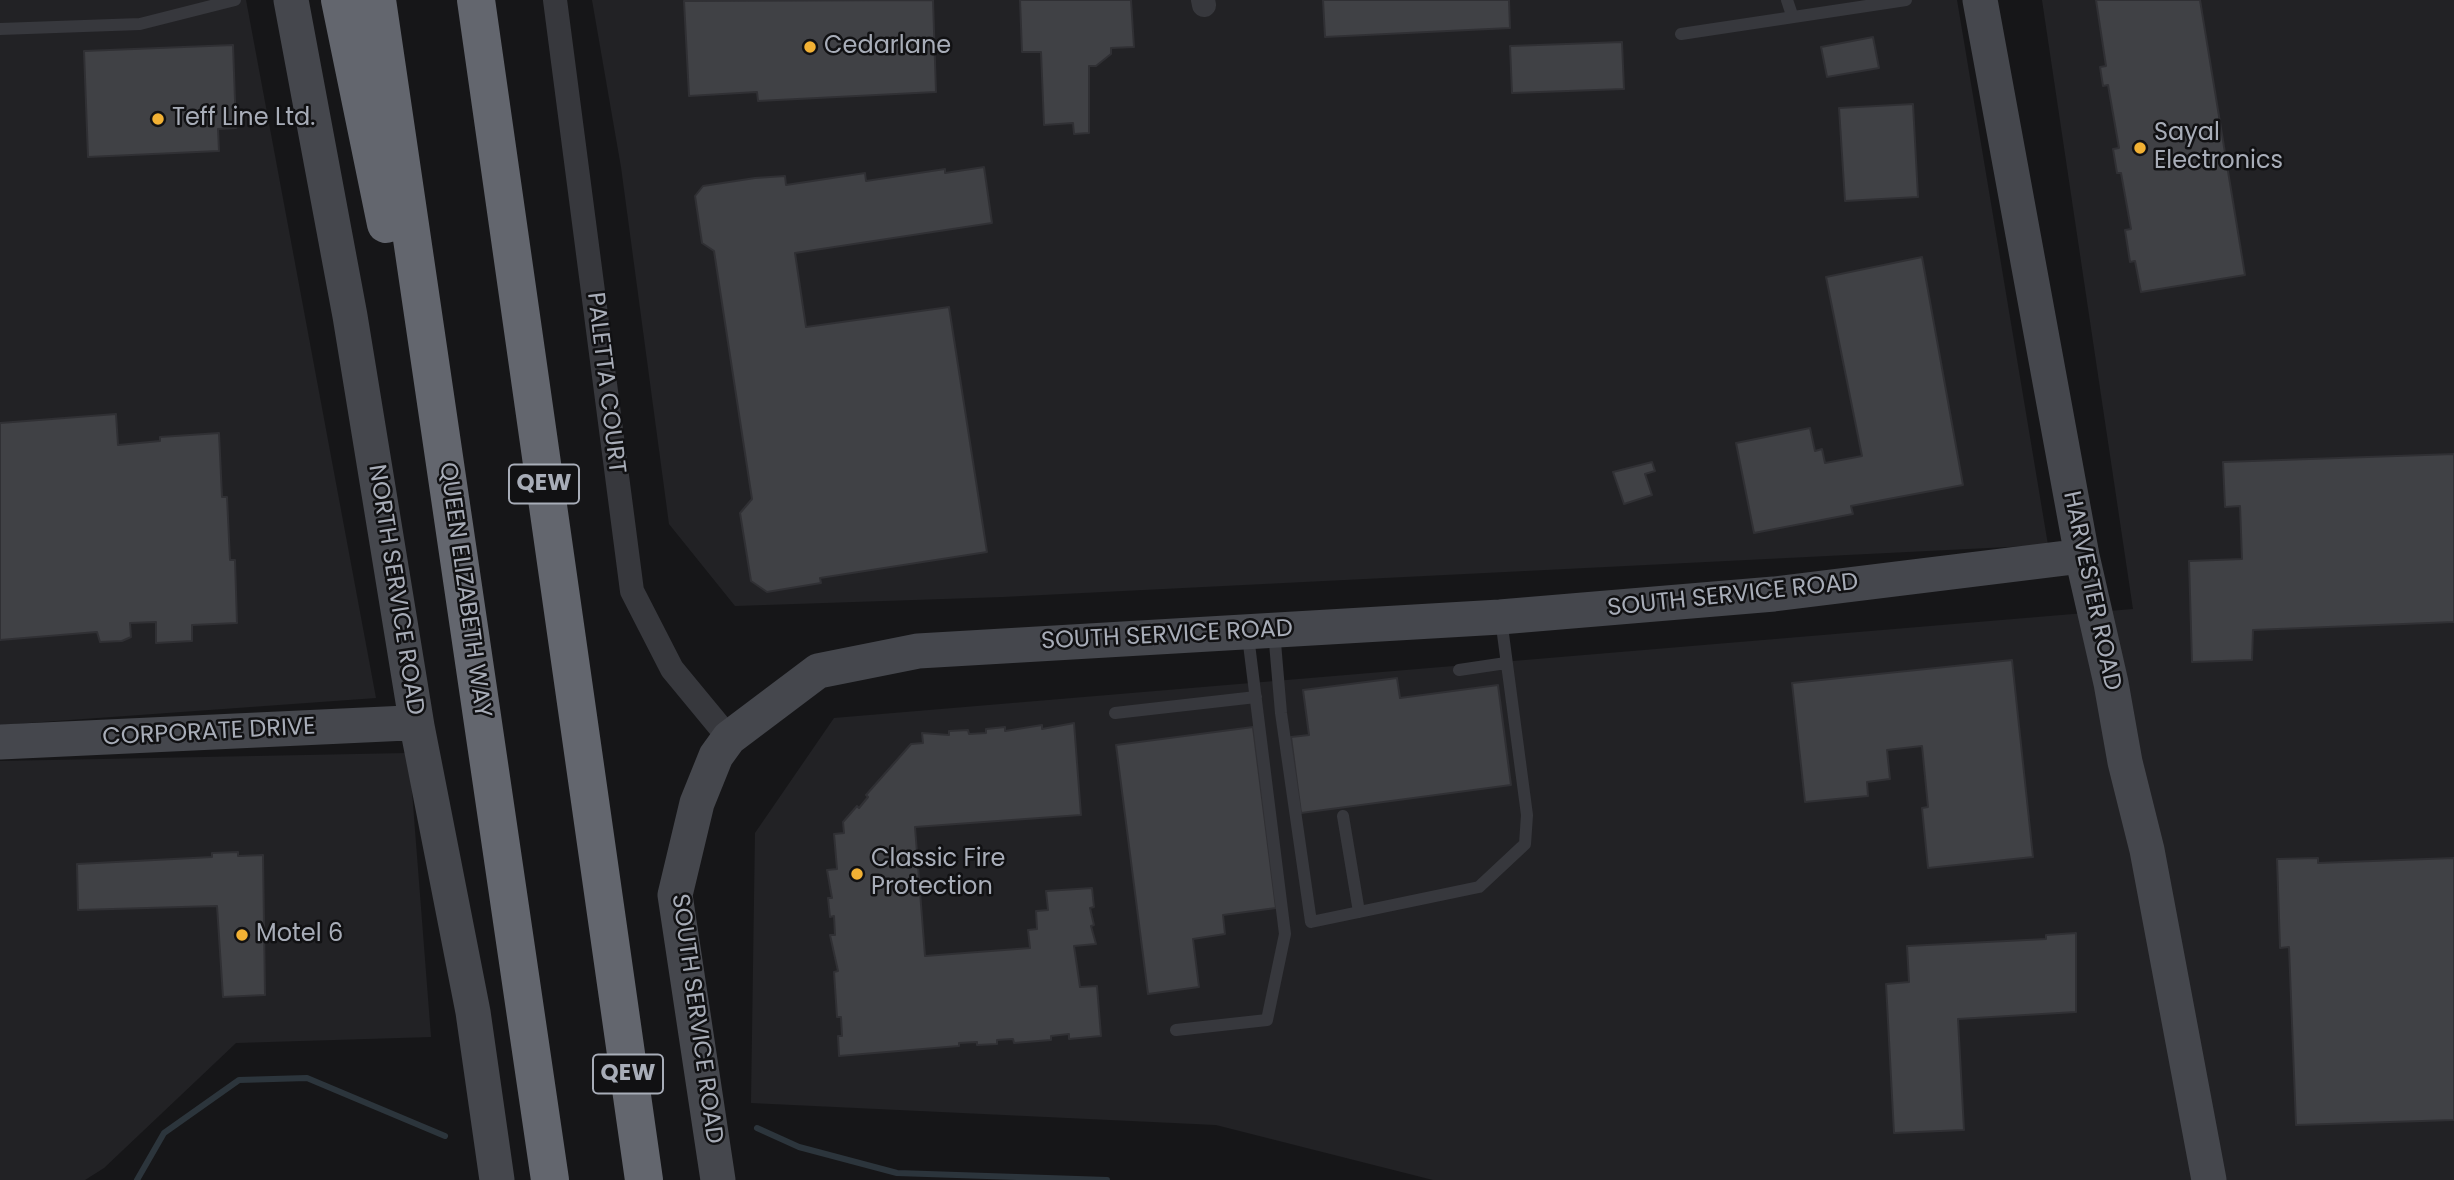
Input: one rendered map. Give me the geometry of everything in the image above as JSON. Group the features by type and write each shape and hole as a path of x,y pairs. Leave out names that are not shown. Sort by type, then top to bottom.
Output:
{"highway":[{"path":"340,0 426,419 448,480"},
{"name":"QUEEN ELIZABETH WAY","path":"377,0 550,1180"},
{"name":"QEW","path":"476,0 644,1180"}],"street":[{"name":"NORTH SERVICE ROAD","path":"291,0 350,316 417,726 473,1012 498,1180"},
{"name":"PALETTA COURT","path":"555,0 632,591 672,670 729,738"},
{"name":"HARVESTER ROAD","path":"1980,0 2082,556 2111,683 2125,762 2147,850 2209,1180"},
{"name":"SOUTH SERVICE ROAD","path":"718,1180 675,895 697,803 716,756 729,738 818,671 918,651 1500,617 1774,594 2082,556"},
{"name":"CORPORATE DRIVE","path":"0,742 407,723 417,726"}],"lane":[{"path":"180,0 183,14"},
{"path":"0,29 140,24 235,0"},
{"path":"1787,0 1792,15"},
{"path":"1681,34 1792,15 1906,0"},
{"path":"1261,631 1296,815 1311,922 1479,887 1525,844 1527,815 1500,617"},
{"path":"1177,1030 1266,1020 1285,934 1256,697 1261,631"},
{"path":"1459,670 1506,663"},
{"path":"1115,713 1256,697"},
{"path":"1343,816 1359,912"}],"shaded area":[{"path":"0,0 246,0 376,698 0,725"},
{"path":"592,0 1957,0 2048,545 1002,597 735,606 669,524 621,167"},
{"path":"2042,0 2454,0 2454,1180 1433,1180 1216,1125 751,1103 755,833 834,718 2133,609"},
{"path":"409,753 431,1037 236,1043 104,1168 85,1180 0,1180 0,761"}],"building":[{"name":"Cedarlane","path":"933,0 936,92 758,101 757,92 689,96 684,1"},
{"path":"1020,0 1131,0 1134,47 1111,48 1111,54 1096,66 1089,66 1089,133 1074,134 1073,123 1044,125 1041,52 1022,52"},
{"path":"1323,0 1509,0 1510,28 1325,37"},
{"path":"2096,0 2200,0 2245,275 2141,292 2135,261 2130,262 2125,230 2131,229 2121,173 2117,173 2113,149 2119,148 2108,85 2103,86 2100,67 2106,66"},
{"path":"1873,37 1879,68 1827,77 1821,47"},
{"path":"1622,42 1624,89 1512,93 1510,46"},
{"path":"233,45 236,128 218,129 219,151 88,157 84,51"},
{"path":"1913,104 1918,197 1845,201 1839,108"},
{"path":"984,167 992,223 795,253 806,327 949,307 987,552 820,578 821,583 767,592 751,581 740,513 752,499 714,251 702,243 695,196 703,186 755,178 785,176 786,185 865,173 866,181 945,169 945,173"},
{"path":"1922,257 1963,485 1851,506 1853,514 1754,533 1736,443 1810,428 1815,451 1822,449 1825,463 1862,456 1826,277"},
{"path":"116,414 118,445 160,441 160,437 219,433 222,497 227,497 230,560 235,560 237,623 192,625 192,641 156,643 156,622 130,623 131,637 122,641 100,642 97,632 0,640 0,423"},
{"path":"2454,454 2454,622 2253,630 2252,660 2192,662 2189,561 2242,559 2240,506 2225,507 2223,462"},
{"path":"1652,462 1655,471 1645,474 1652,495 1624,504 1613,472"},
{"path":"2012,660 2033,857 1928,868 1922,808 1928,807 1922,746 1887,750 1890,779 1867,782 1868,796 1805,802 1792,683"},
{"path":"1397,678 1400,698 1498,685 1511,785 1301,813 1291,737 1309,735 1303,690"},
{"path":"1074,723 1081,815 915,827 925,956 1030,948 1028,930 1037,929 1036,911 1048,910 1046,891 1092,888 1094,907 1090,908 1094,925 1091,926 1096,944 1074,946 1080,987 1097,986 1101,1036 1069,1039 1069,1034 1051,1036 1051,1040 1014,1043 1013,1039 997,1040 997,1044 959,1043 959,1046 839,1056 841,1017 837,1017 834,972 838,971 830,935 835,935 834,916 830,917 828,898 832,898 827,870 837,869 834,834 844,833 843,822 857,806 859,808 868,797 866,795 911,744 923,743 922,733 949,735 949,731 968,730 969,734 986,733 986,729 1005,727 1005,731 1042,725 1042,729"},
{"path":"1253,727 1276,908 1223,915 1225,934 1193,939 1199,987 1148,994 1116,745"},
{"name":"Motel 6","path":"238,852 238,856 263,855 265,995 223,997 217,906 78,910 77,864 212,857 212,853"},
{"path":"2318,858 2318,863 2454,858 2454,1120 2296,1125 2289,947 2280,948 2277,859"},
{"path":"2076,933 2076,1012 1958,1019 1964,1130 1894,1133 1886,984 1909,982 1907,946 2046,939 2046,935"}],"waterway":[{"path":"137,1180 164,1133 239,1080 307,1078 445,1136"},
{"path":"757,1128 799,1147 897,1173 1107,1180"}],"place":[{"name":"Cedarlane","path":"810,47"},
{"name":"Teff Line Ltd.","path":"158,119"},
{"name":"Sayal Electronics","path":"2140,148"},
{"name":"Classic Fire Protection","path":"857,874"},
{"name":"Motel 6","path":"242,935"}]}
